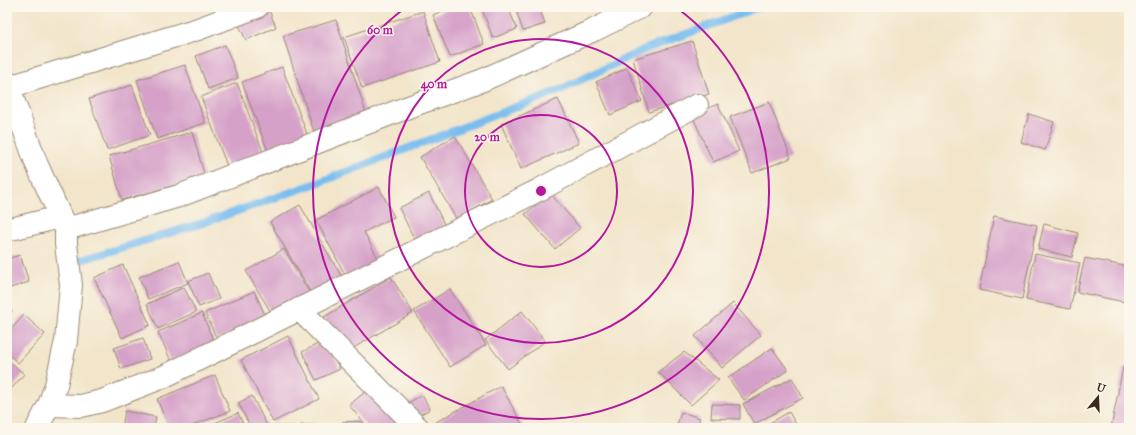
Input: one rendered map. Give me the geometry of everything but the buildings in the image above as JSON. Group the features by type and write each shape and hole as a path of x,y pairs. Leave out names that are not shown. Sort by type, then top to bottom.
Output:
{"street":[{"path":"37,428 49,405 56,385 66,341 71,285 64,230 37,165 8,85 198,29 257,7"},
{"path":"7,230 64,230 179,196 483,80 641,7"},
{"path":"49,405 82,406 102,401 163,377 539,190 697,105"},
{"path":"299,309 418,428"}],"waterway":[{"path":"78,261 203,223 320,182 560,90 643,50 759,7"}]}
